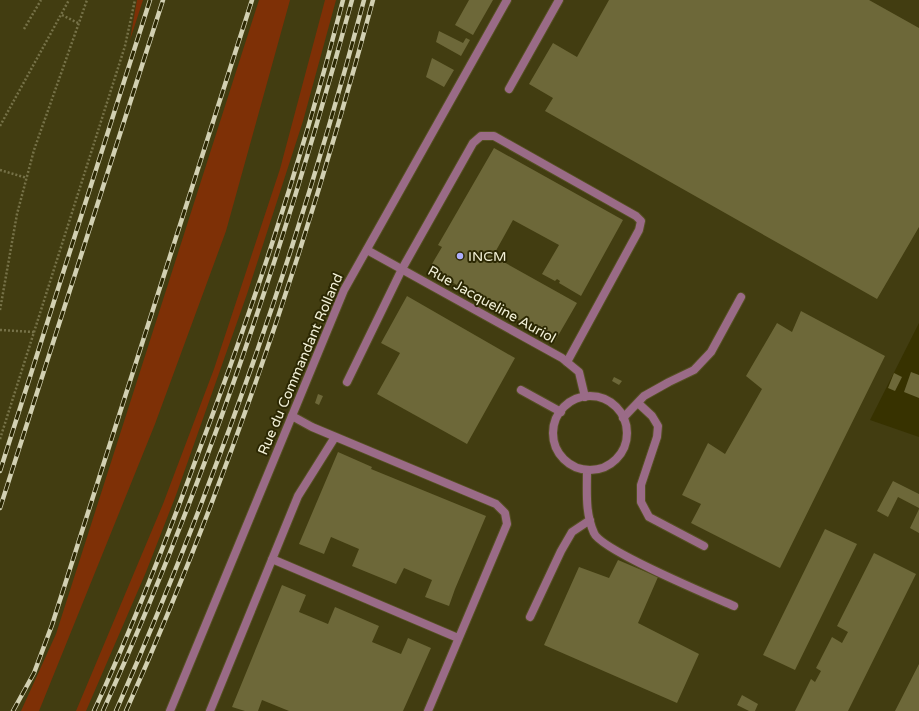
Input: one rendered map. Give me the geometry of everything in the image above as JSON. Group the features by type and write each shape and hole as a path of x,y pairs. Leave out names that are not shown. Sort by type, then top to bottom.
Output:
{"street":[{"name":"Rue du Commandant Rolland","path":"170,711 344,290 507,0"},
{"path":"509,89 559,0"},
{"path":"347,382 402,269 473,143 482,136 494,136 636,216 641,221 639,230 567,362"},
{"name":"Rue Jacqueline Auriol","path":"367,250 567,362 579,372 585,397"},
{"path":"623,418 644,396 694,370 711,352 740,297"},
{"path":"521,390 560,412"},
{"path":"585,397 601,398 610,402 623,418 626,427 626,437 619,456 605,467 587,470 570,464 558,452 553,433 554,423 560,412 572,401 585,397"},
{"path":"638,403 652,416 658,426 657,436 641,485 641,502 649,517 704,546"},
{"path":"292,416 335,437 496,504 505,513 507,524 428,711"},
{"path":"210,711 298,496 335,437"},
{"path":"587,470 587,510 594,535 614,550 734,606"},
{"path":"530,617 561,550 572,532 590,520"},
{"path":"272,559 458,638"}],"path":[{"path":"24,29 41,0"},
{"path":"0,126 69,0"},
{"path":"0,310 17,214 34,150 87,0"},
{"path":"0,439 125,46 135,0"},
{"path":"62,15 78,23"},
{"path":"0,170 27,178"},
{"path":"0,330 34,332"}],"shaded area":[{"path":"0,0 919,0 919,323 870,420 919,437 919,711 0,711"},
{"path":"137,0 143,0 130,40"},
{"path":"259,0 290,0 226,231 155,424 39,711 21,711 56,634"},
{"path":"325,0 336,0 303,121 247,294 176,495 146,572 86,711 76,711 163,504 214,369 280,169"}],"building":[{"path":"469,0 493,0 473,35 455,25"},
{"path":"609,0 869,0 919,28 919,227 877,299 545,111 553,98 529,84 553,43 577,57"},
{"path":"439,31 463,43 466,38 470,40 461,56 436,42"},
{"path":"432,58 454,70 444,87 426,77"},
{"path":"494,148 623,220 581,296 559,283 560,281 557,279 555,281 542,274 559,245 513,220 493,256 577,303 555,341 429,269 442,247 438,245"},
{"path":"407,296 515,358 467,444 377,394 400,353 381,343"},
{"path":"801,311 885,356 780,568 691,523 701,504 682,495 708,443 725,454 762,389 746,376 777,323 792,332"},
{"path":"911,372 919,375 919,398 904,392"},
{"path":"894,373 902,377 895,391 888,388"},
{"path":"614,377 622,381 619,385 612,381"},
{"path":"318,394 323,396 319,405 315,403"},
{"path":"338,452 372,467 371,469 486,516 449,606 425,597 432,580 404,568 396,584 352,566 359,549 331,537 324,554 299,544"},
{"path":"893,481 919,494 919,508 898,497 888,517 877,511"},
{"path":"919,509 919,533 910,528"},
{"path":"825,529 857,544 795,670 763,655"},
{"path":"874,553 916,574 848,711 795,711 811,679 815,682 821,671 816,668 832,637 842,643 848,632 837,626"},
{"path":"618,560 658,577 638,623 699,654 677,703 544,645 579,567 609,578"},
{"path":"282,585 306,595 299,612 328,624 335,607 379,626 372,642 401,654 408,638 431,648 403,711 289,711 262,700 258,711 245,711 232,707"},
{"path":"919,664 919,711 895,711"},
{"path":"742,695 758,704 755,711 749,711 737,705"}],"railway":[{"path":"0,471 150,0"},
{"path":"0,508 163,0"},
{"path":"13,711 34,673 52,625 252,0"},
{"path":"94,711 136,615 162,550 240,340 295,171 343,0"},
{"path":"103,711 141,625 210,449 300,181 352,0"},
{"path":"116,711 188,537 254,360 312,181 364,0"},
{"path":"126,711 163,625 198,537 232,449 263,360 321,181 373,0"}],"place":[{"name":"INCM","path":"460,256"}]}
